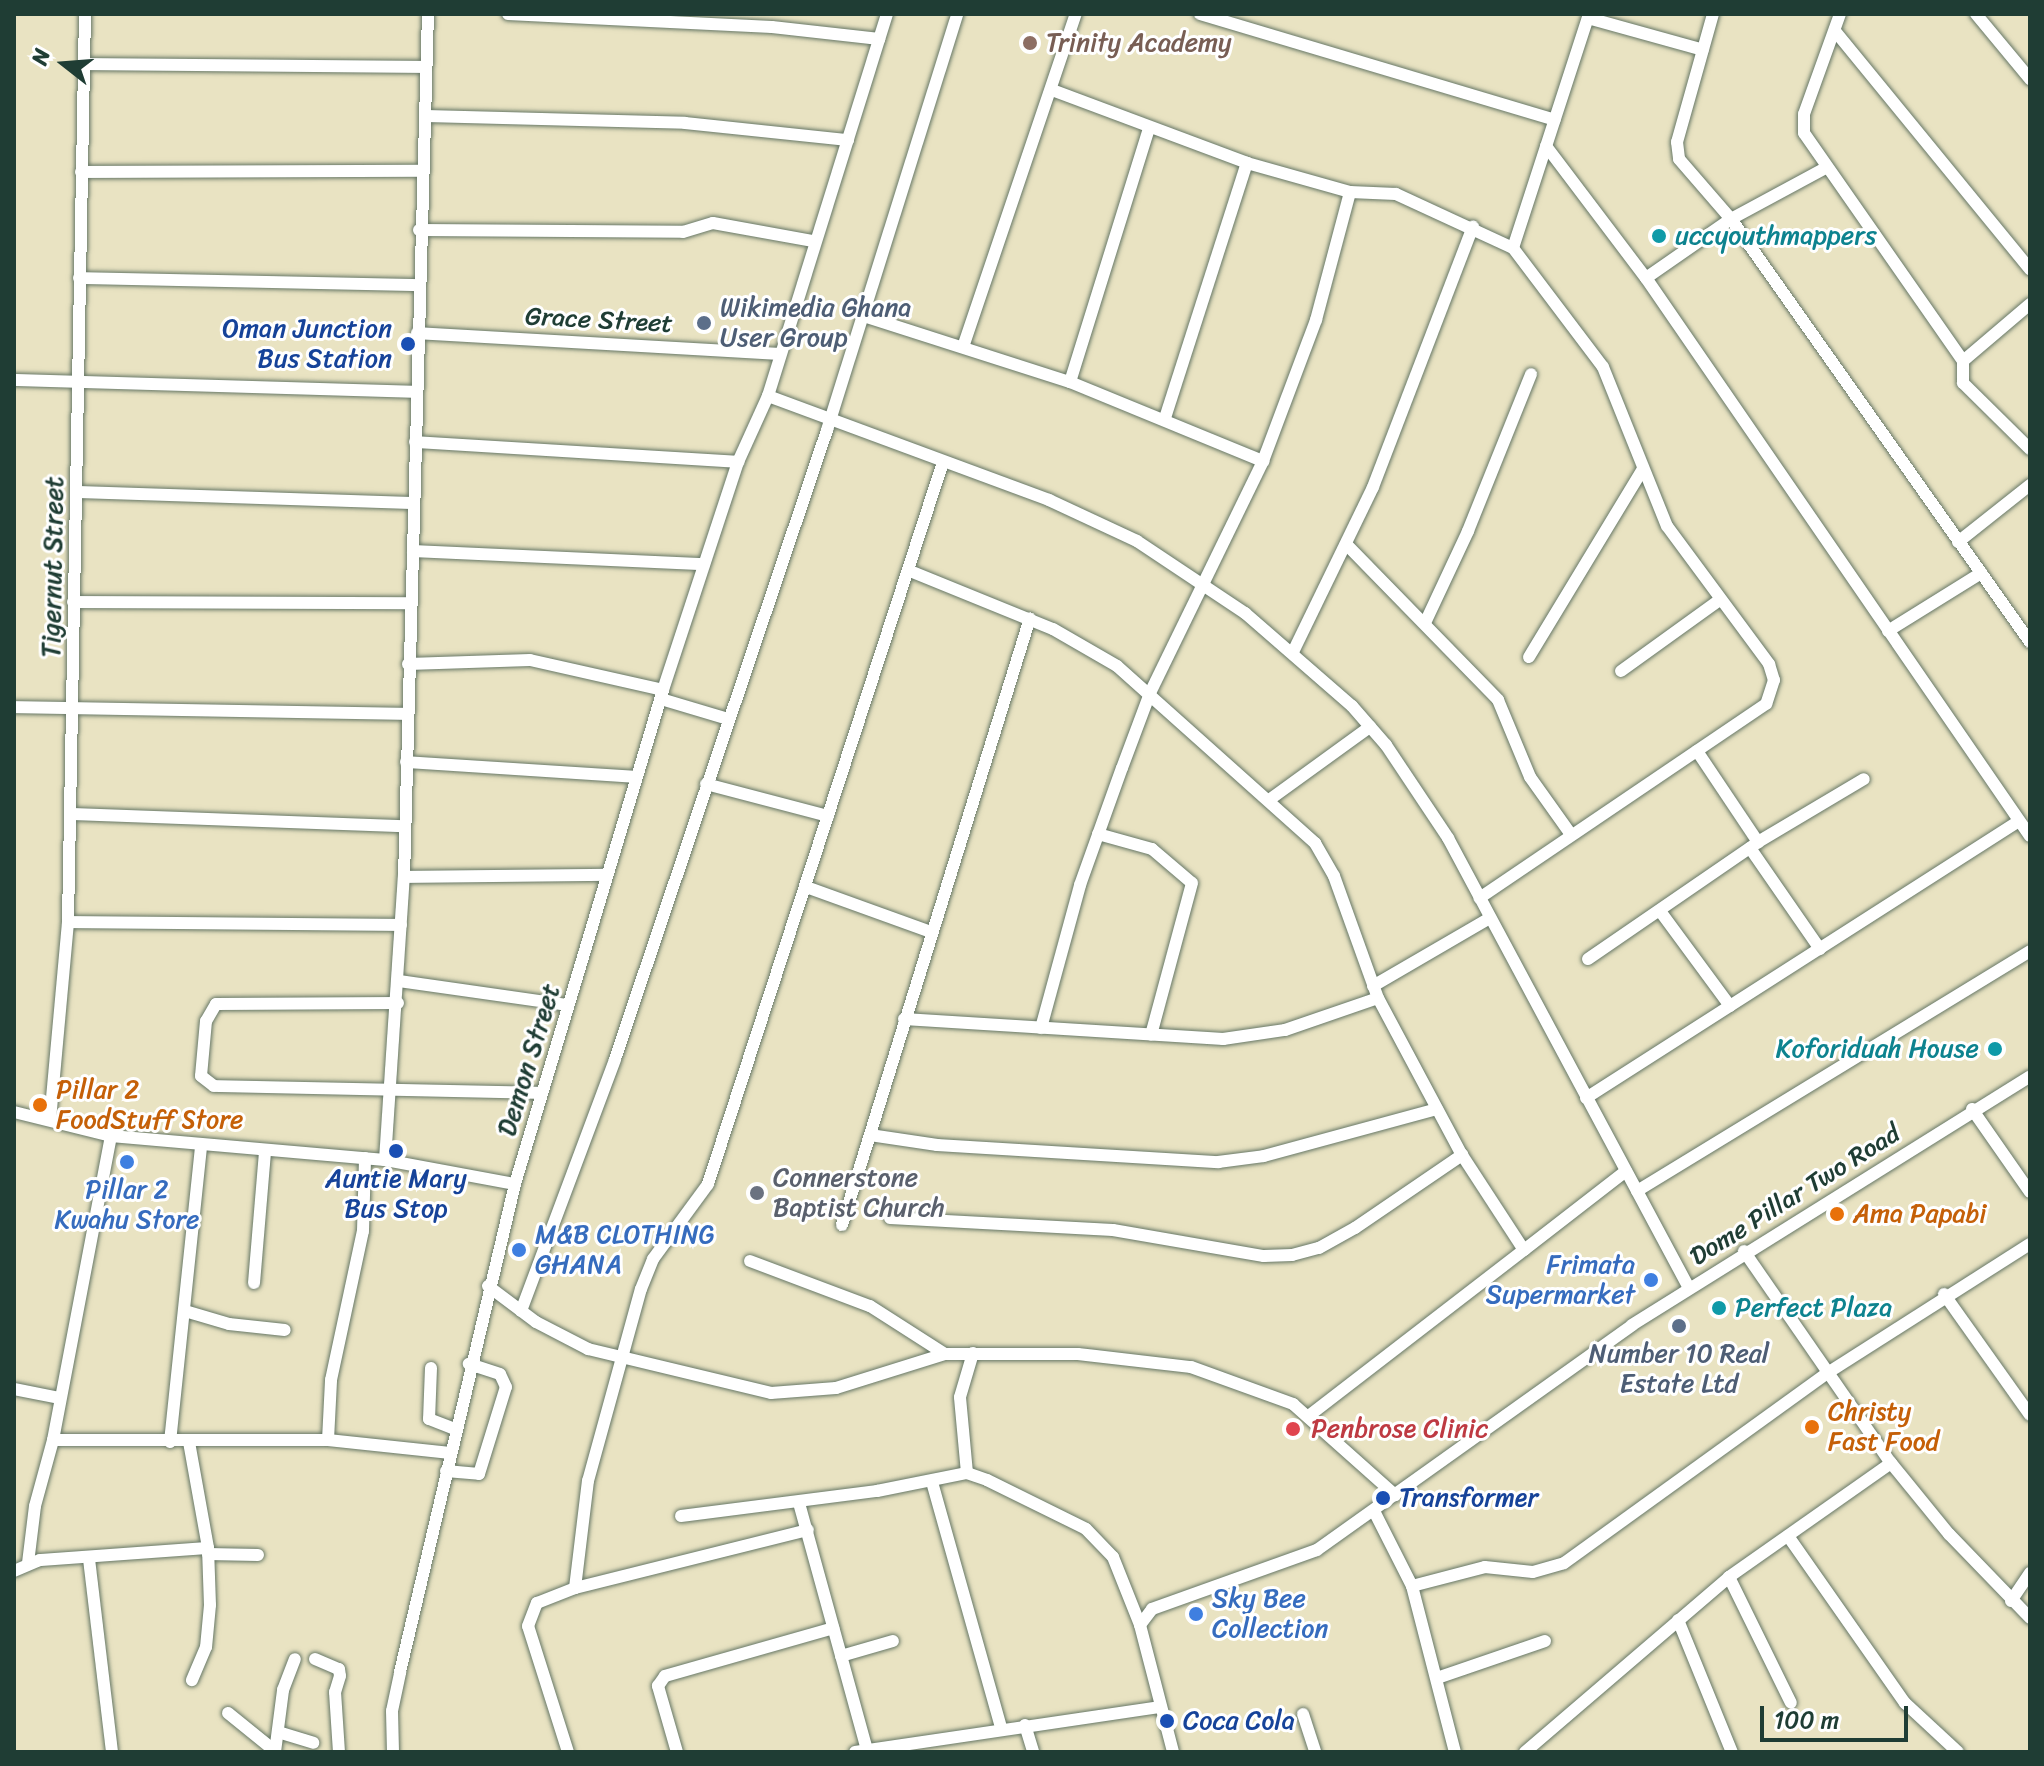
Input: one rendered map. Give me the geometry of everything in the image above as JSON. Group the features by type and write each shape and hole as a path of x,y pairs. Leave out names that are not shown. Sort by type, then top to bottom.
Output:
{"street":[{"name":"Tigernut Street","path":"50,1120 68,922 72,814 73,602 85,14"},
{"path":"385,1160 398,1003 404,877 419,230 428,14"},
{"path":"508,14 648,17 879,39"},
{"name":"Demon Street","path":"393,1752 392,1711 469,1364 515,1184 662,694 738,462 768,396 813,241 887,14"},
{"path":"521,1311 615,1059 831,419 957,14"},
{"path":"963,347 1076,14"},
{"path":"1200,14 1555,120"},
{"path":"1713,14 1676,150 1731,219 2030,642"},
{"path":"1840,14 1802,123 1827,167 1963,361 1963,383 2030,449"},
{"path":"1976,14 2030,79"},
{"path":"1513,248 1588,16 1703,50"},
{"path":"1835,31 2030,269"},
{"path":"84,64 425,67"},
{"path":"1052,90 1149,129 1247,163 1350,192 1396,194 1513,248 1603,367 1667,526 1718,601 1769,664 1774,680 1766,704 1570,833 1479,898"},
{"path":"426,116 685,123 848,140"},
{"path":"1070,382 1149,129"},
{"path":"1546,146 1646,278 2030,836"},
{"path":"1165,418 1247,163"},
{"path":"1646,278 1731,219 1827,167"},
{"path":"81,172 421,171"},
{"path":"1041,1028 1098,834 1150,693 1206,586 1263,461 1316,320 1350,192"},
{"path":"419,230 683,232 713,223 813,241"},
{"path":"1293,652 1394,437 1473,227"},
{"path":"79,278 418,285"},
{"path":"1963,361 2030,304"},
{"path":"864,316 1070,382 1165,418 1263,461"},
{"name":"Grace Street","path":"417,333 778,354"},
{"path":"1425,623 1468,531 1531,374"},
{"path":"14,380 77,385 415,392"},
{"path":"768,396 1100,522 1206,586 1293,652 1370,727 1427,803 1689,1288"},
{"path":"415,442 738,462"},
{"path":"575,1588 588,1481 653,1259 708,1184 943,462"},
{"path":"1529,657 1643,469"},
{"path":"1958,542 2030,485"},
{"path":"77,492 413,503"},
{"path":"1346,544 1498,700 1516,733 1530,777 1570,833"},
{"path":"413,551 704,564"},
{"path":"910,571 1030,618 1087,647 1150,693 1269,800 1326,859 1375,992 1462,1155 1524,1250"},
{"path":"1888,631 1981,573"},
{"path":"1621,671 1718,601"},
{"path":"73,602 410,603"},
{"path":"842,1225 1030,618"},
{"path":"408,664 530,660 662,694 728,719"},
{"path":"14,707 73,705 407,714"},
{"path":"1269,800 1370,727"},
{"path":"1697,751 1820,949"},
{"path":"406,762 636,777"},
{"path":"1588,959 1754,845 1864,779"},
{"path":"706,784 828,816"},
{"path":"72,814 405,826"},
{"path":"1586,1098 2019,821"},
{"path":"1098,834 1152,849 1192,883 1151,1035"},
{"path":"404,877 607,875"},
{"path":"806,887 931,932"},
{"path":"1660,911 1730,1006"},
{"path":"904,1019 1151,1035 1257,1035 1375,992 1490,918"},
{"path":"68,922 401,925"},
{"path":"1637,1191 2030,951"},
{"path":"399,981 568,1005"},
{"path":"398,1003 216,1004 206,1021 201,1076 214,1086 541,1093"},
{"name":"Dome Pillar Two Road","path":"1140,1625 1152,1609 1305,1557 1374,1511 1512,1407 1744,1251 2030,1076"},
{"path":"870,1135 937,1145 1218,1162 1264,1156 1437,1109"},
{"path":"1972,1109 2030,1192"},
{"path":"14,1112 111,1136 385,1160 515,1184"},
{"path":"28,1563 35,1506 53,1440 111,1136"},
{"path":"170,1442 201,1146"},
{"path":"254,1283 265,1151"},
{"path":"890,1218 1113,1230 1264,1256 1292,1255 1319,1248 1355,1228 1462,1155"},
{"path":"328,1440 331,1380 363,1231 365,1158"},
{"path":"1310,1415 1626,1171"},
{"path":"1412,1586 1485,1567 1533,1572 1564,1563 1829,1372 1944,1294 2030,1244"},
{"path":"1744,1251 1891,1463 2011,1601 2030,1618"},
{"path":"750,1261 870,1306 945,1354"},
{"path":"488,1286 521,1311 588,1349 737,1388 783,1393 878,1378 945,1354 1092,1355 1191,1367 1266,1391 1310,1415 1395,1495"},
{"path":"1944,1294 2030,1415"},
{"path":"185,1311 229,1324 285,1330"},
{"path":"967,1473 960,1397 973,1353"},
{"path":"446,1471 479,1474 506,1387 500,1374 469,1364"},
{"path":"431,1368 429,1419 455,1429"},
{"path":"14,1389 60,1398"},
{"path":"53,1440 328,1440 450,1453"},
{"path":"189,1442 208,1551 206,1647 192,1680"},
{"path":"1525,1752 1729,1577 1891,1463"},
{"path":"681,1516 799,1503 932,1482 967,1473 1101,1541 1140,1625 1173,1752"},
{"path":"932,1482 1001,1728"},
{"path":"799,1503 841,1656 861,1751 1001,1728 1161,1707"},
{"path":"1374,1511 1412,1586 1440,1677 1455,1752"},
{"path":"568,1752 528,1618 546,1597 808,1530"},
{"path":"1788,1536 1905,1703 1958,1752"},
{"path":"14,1571 28,1563 208,1551 258,1555"},
{"path":"89,1559 112,1752"},
{"path":"2011,1601 2030,1573"},
{"path":"1729,1577 1791,1703"},
{"path":"1678,1620 1732,1752"},
{"path":"677,1752 658,1686 665,1676 833,1628"},
{"path":"841,1656 893,1641"},
{"path":"1440,1677 1545,1641"},
{"path":"275,1752 283,1690 295,1659"},
{"path":"315,1659 339,1669 335,1692 339,1752"},
{"path":"228,1713 275,1752"},
{"path":"1303,1714 1315,1752"},
{"path":"1025,1725 1033,1752"},
{"path":"278,1732 313,1743"},
{"path":"947,1737 951,1752"}],"place":[{"name":"Trinity Academy","path":"1030,43"},
{"name":"uccyouthmappers","path":"1659,236"},
{"name":"Wikimedia Ghana User Group","path":"704,323"},
{"name":"Oman Junction Bus Station","path":"408,344"},
{"name":"Koforiduah House","path":"1995,1049"},
{"name":"Pillar 2 FoodStuff Store","path":"40,1105"},
{"name":"Auntie Mary Bus Stop","path":"396,1151"},
{"name":"Pillar 2 Kwahu Store","path":"127,1162"},
{"name":"Connerstone Baptist Church","path":"757,1193"},
{"name":"Ama Papabi","path":"1837,1214"},
{"name":"M&B CLOTHING GHANA","path":"519,1250"},
{"name":"Frimata Supermarket","path":"1651,1280"},
{"name":"Perfect Plaza","path":"1719,1308"},
{"name":"Number 10 Real Estate Ltd","path":"1679,1326"},
{"name":"Christy Fast Food","path":"1812,1427"},
{"name":"Penbrose Clinic","path":"1293,1429"},
{"name":"Transformer","path":"1383,1498"},
{"name":"Sky Bee Collection","path":"1196,1614"},
{"name":"Coca Cola","path":"1167,1721"}]}
